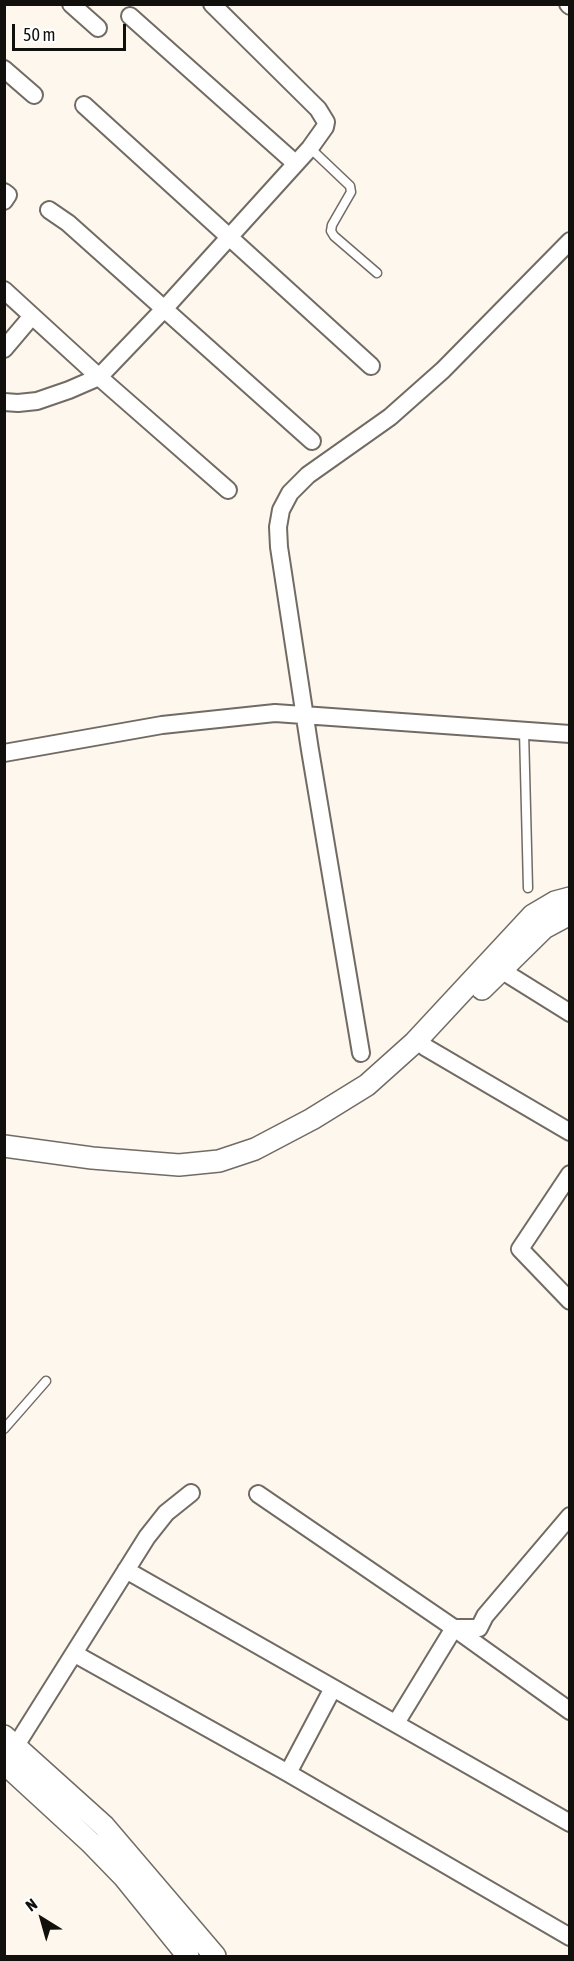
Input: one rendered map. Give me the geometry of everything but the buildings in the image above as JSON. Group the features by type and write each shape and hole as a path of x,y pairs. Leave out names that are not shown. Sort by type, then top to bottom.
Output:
{"street":[{"path":"71,4 98,28"},
{"path":"4,402 18,403 37,400 99,377 310,148 325,127 324,115 212,4"},
{"path":"130,16 295,163"},
{"path":"4,69 34,95"},
{"path":"84,105 371,366"},
{"path":"4,192 8,195 4,201"},
{"path":"49,210 68,223 165,308 312,441"},
{"path":"361,1053 279,547 278,527 282,510 290,493 308,475 390,417 443,370 570,242"},
{"path":"4,290 228,490"},
{"path":"4,348 32,316"},
{"path":"4,753 162,725 275,713 570,734"},
{"path":"4,1159 180,1178 210,1174 235,1167 278,1149 382,1073 415,1042 534,915 555,902 570,898"},
{"path":"4,1146 148,1163 202,1164 255,1149 315,1124 376,1091 426,1047 544,928 570,914"},
{"path":"501,970 570,1013"},
{"path":"426,1047 570,1132"},
{"path":"570,1174 519,1249 570,1301"},
{"path":"8,1752 75,1654 147,1537 166,1513 191,1493"},
{"path":"258,1494 454,1628 570,1711"},
{"path":"454,1628 479,1628 485,1616 570,1516"},
{"path":"126,1569 570,1823"},
{"path":"396,1723 454,1628"},
{"path":"75,1654 288,1773 570,1936"},
{"path":"288,1773 333,1688"},
{"path":"8,1752 124,1877 188,1956"},
{"path":"8,1752 104,1826 215,1956"}],"lane":[{"path":"310,148 350,186 351,192 332,225 331,231 377,273"},
{"path":"524,731 528,888"},
{"path":"4,1429 46,1381"}]}
